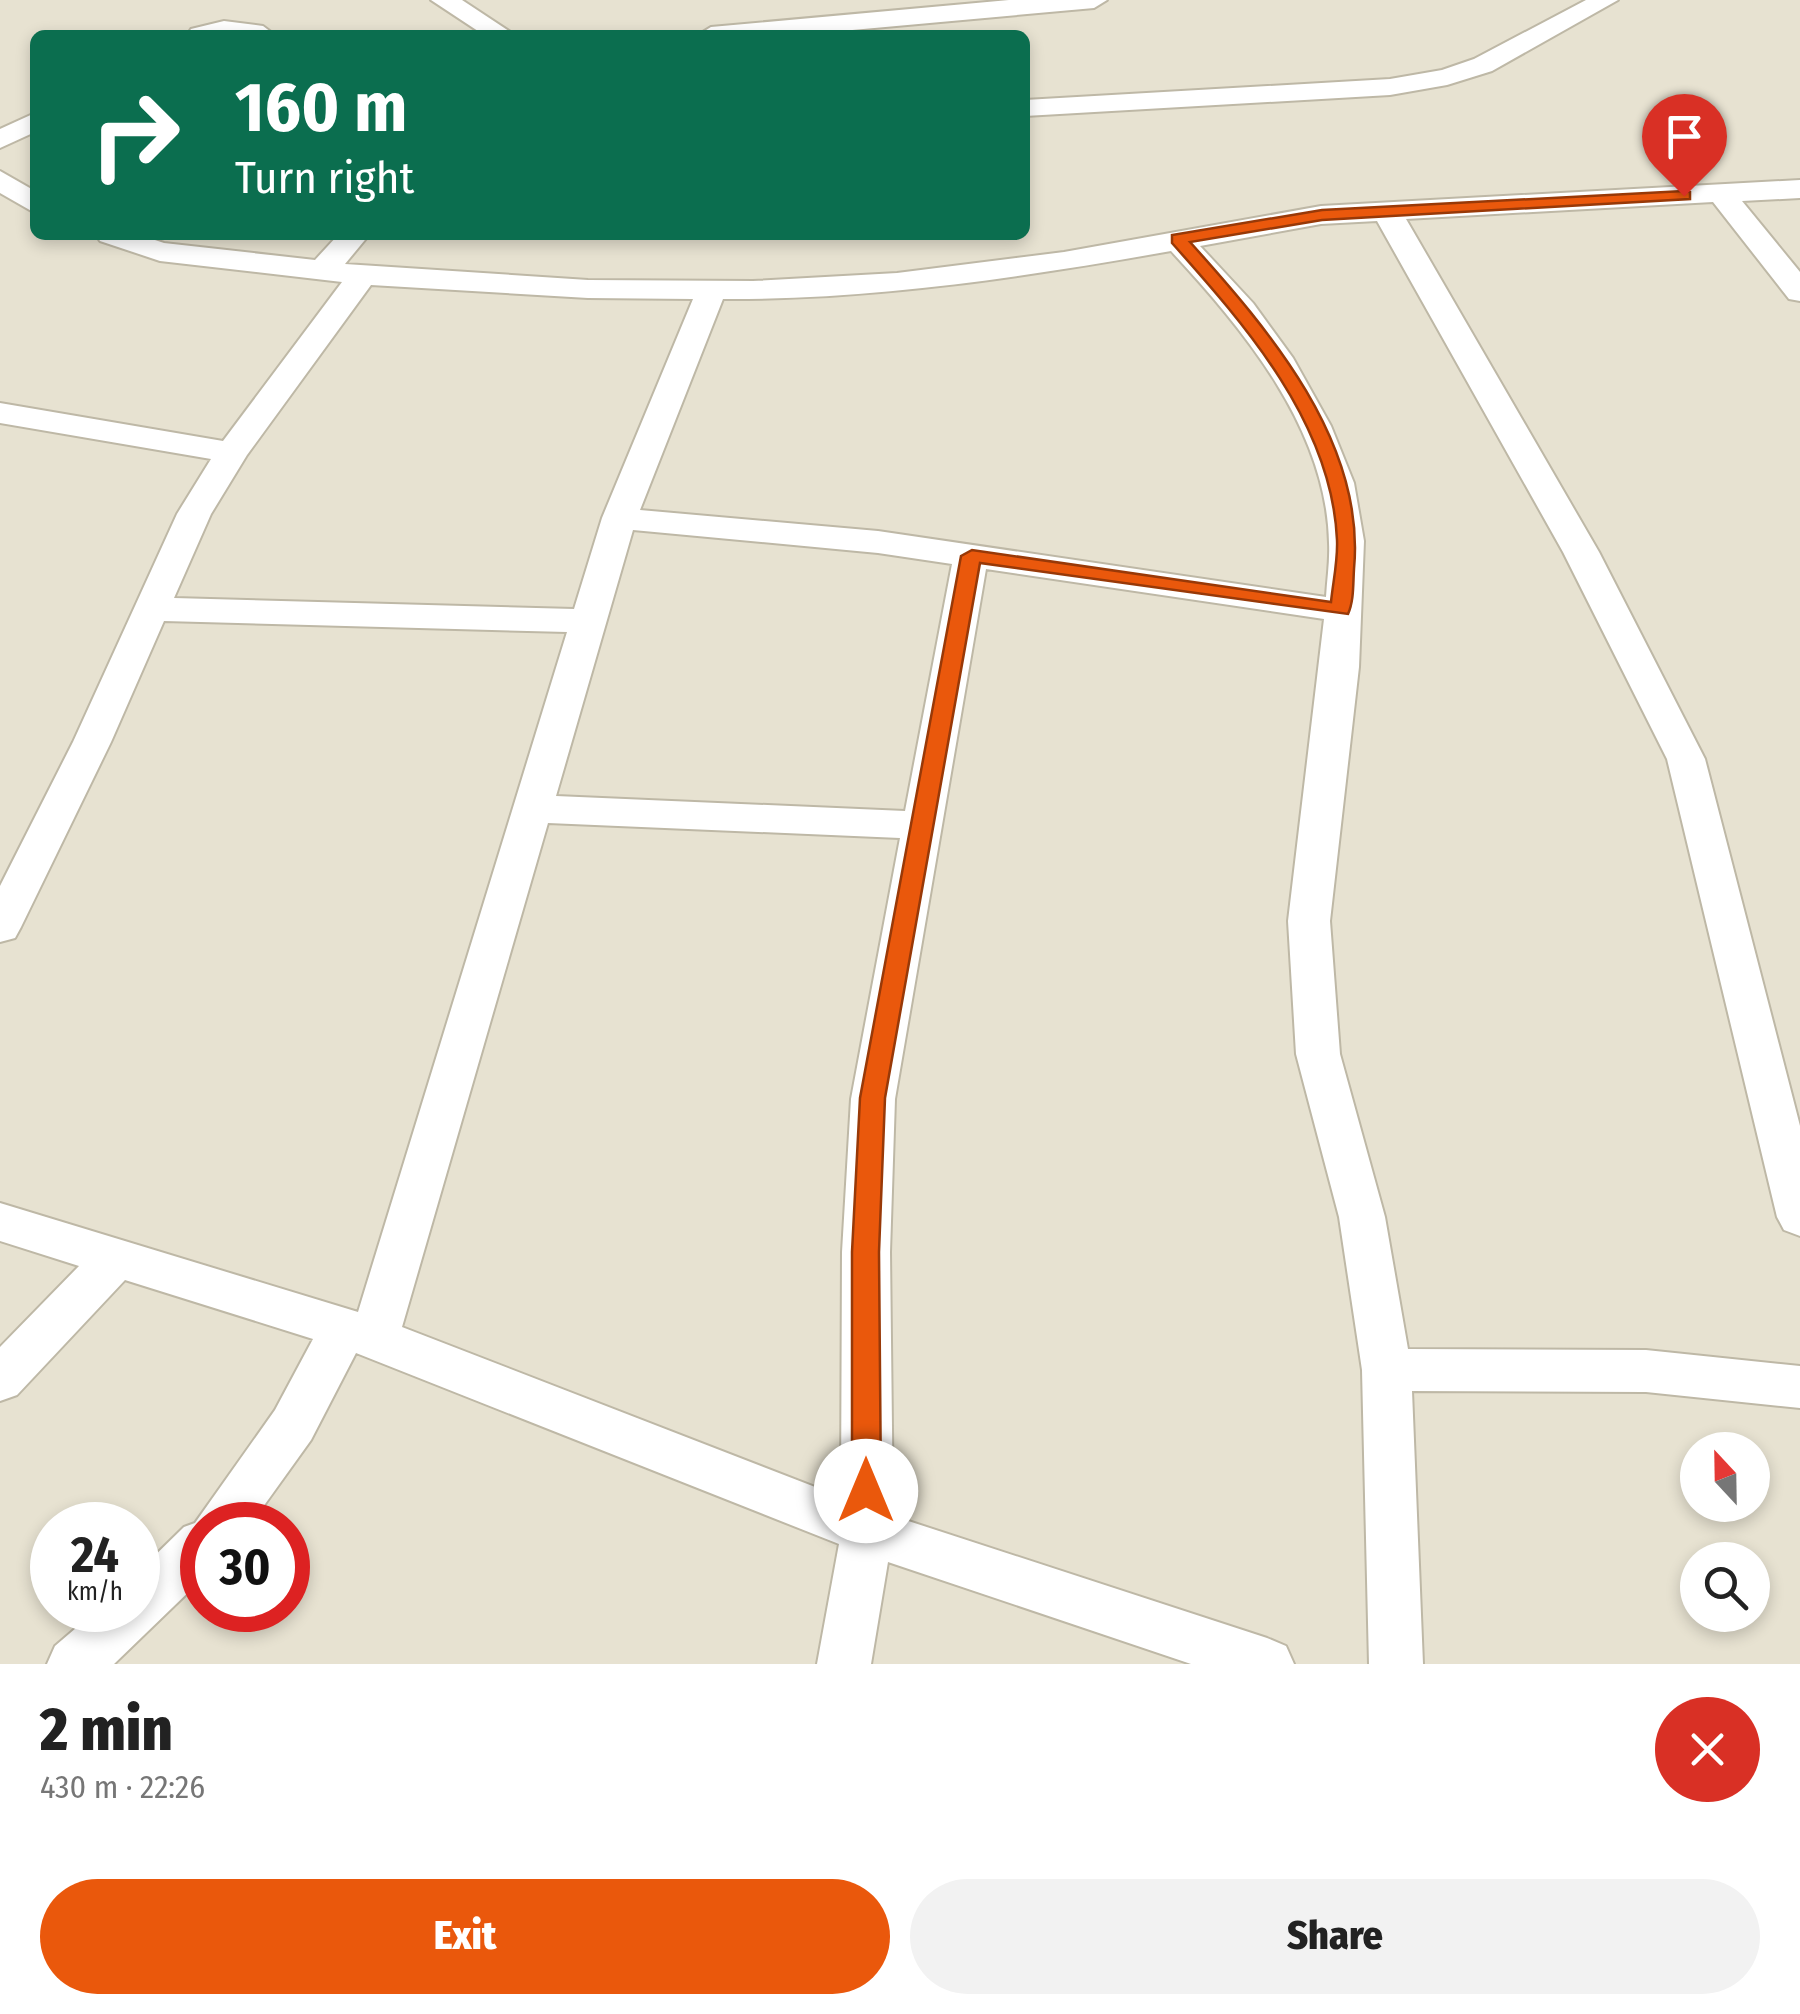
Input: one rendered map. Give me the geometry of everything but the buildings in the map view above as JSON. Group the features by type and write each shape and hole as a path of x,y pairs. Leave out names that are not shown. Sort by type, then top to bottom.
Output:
{"street":[{"path":"444,0 494,30"},
{"path":"767,30 1094,0"},
{"path":"1030,108 1390,87 1447,78 1483,66 1606,0"},
{"path":"215,30 248,30"},
{"path":"0,140 30,124"},
{"path":"0,180 30,201"},
{"path":"125,240 160,252 363,275 588,289 712,290 897,282 1064,261 1305,217 1800,189"},
{"path":"1721,194 1800,292"},
{"path":"1386,210 1571,535 1686,759 1800,1217"},
{"path":"1178,239 1242,310 1277,358 1314,426 1337,483 1347,541 1340,610 1340,666 1309,922 1318,1054 1362,1217 1387,1370 1396,1664"},
{"path":"322,271 350,240"},
{"path":"0,927 154,609 194,514 232,453 363,275"},
{"path":"237,1502 359,1334 534,810 619,518 712,290"},
{"path":"0,414 232,453"},
{"path":"619,518 778,531 1340,610"},
{"path":"844,1664 867,1531 866,1252 873,1098 972,556"},
{"path":"154,609 589,621"},
{"path":"534,810 920,825"},
{"path":"0,1222 359,1334 867,1531 1267,1664"},
{"path":"0,1380 117,1258"},
{"path":"1387,1370 1616,1368 1745,1378 1800,1388"},
{"path":"160,1586 180,1566"},
{"path":"74,1664 111,1632"}],"shaded area":[{"path":"0,0 1800,0 1800,1664 0,1664"}],"route":[{"path":"866,1491 866,1252 873,1098 928,778 972,556 1340,610 1347,541 1337,483 1314,426 1277,358 1242,310 1178,239 1322,215 1684,196"}]}
